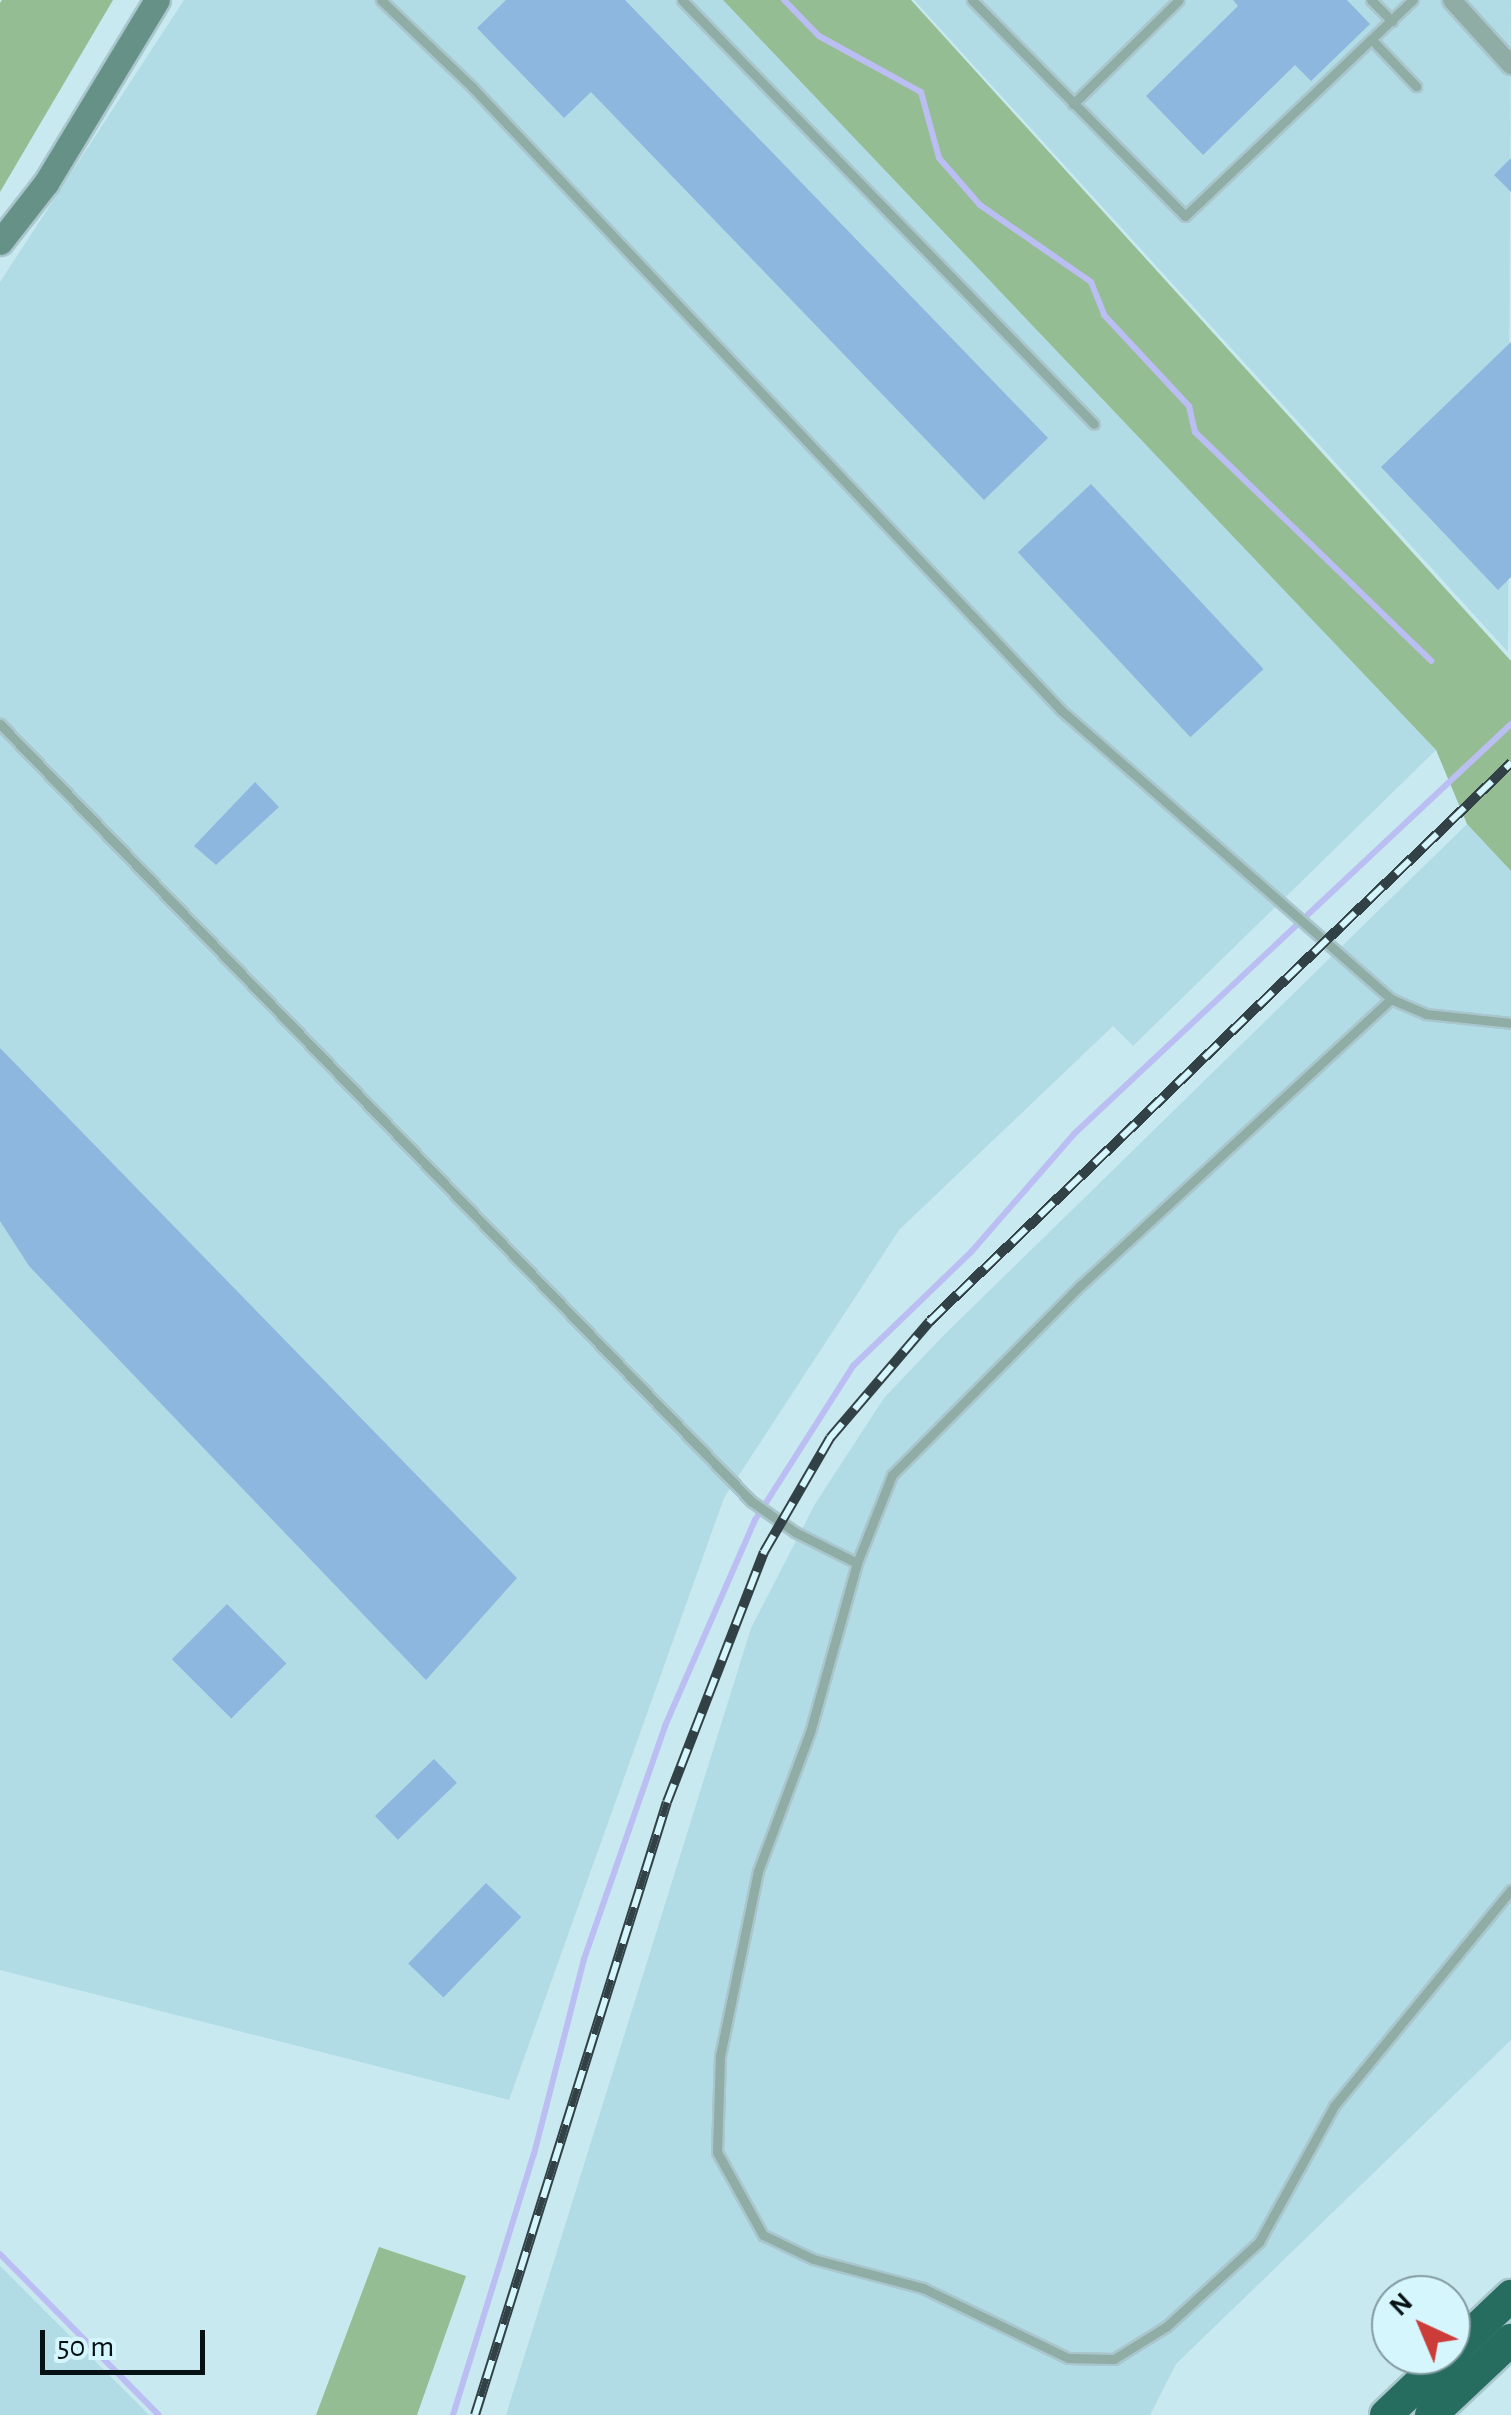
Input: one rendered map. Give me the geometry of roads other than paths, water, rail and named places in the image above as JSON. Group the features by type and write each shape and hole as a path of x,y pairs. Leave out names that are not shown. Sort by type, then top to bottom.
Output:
{"highway":[{"path":"1471,2334 1511,2296"},
{"path":"1431,2415 1511,2340"},
{"path":"1386,2415 1428,2375"}],"main road":[{"path":"0,242 46,183 157,0"}],"street":[{"path":"1452,0 1511,66"}],"lane":[{"path":"382,0 473,88 1061,710 1276,894 1391,999 1426,1014 1511,1023"},
{"path":"682,0 1094,424"},
{"path":"972,0 1185,216 1414,0"},
{"path":"1073,104 1179,0"},
{"path":"1371,0 1392,21"},
{"path":"1372,40 1416,86"},
{"path":"0,724 750,1501 857,1562"},
{"path":"1391,999 1081,1284 892,1476 857,1562 810,1732 758,1871 720,2056 717,2152 763,2235 813,2259 923,2288 1068,2358 1114,2359 1167,2326 1259,2242 1334,2106 1511,1890"}],"waterway":[{"path":"784,0 819,36 921,92 939,158 980,205 1091,282 1104,315 1189,406 1195,432 1431,661"},
{"path":"453,2415 534,2154 584,1959 665,1726 755,1520 853,1366 972,1251 1074,1134 1511,724"},
{"path":"0,2254 159,2415"}],"railway":[{"path":"475,2415 667,1802 764,1552 830,1438 930,1321 1511,763"}]}
